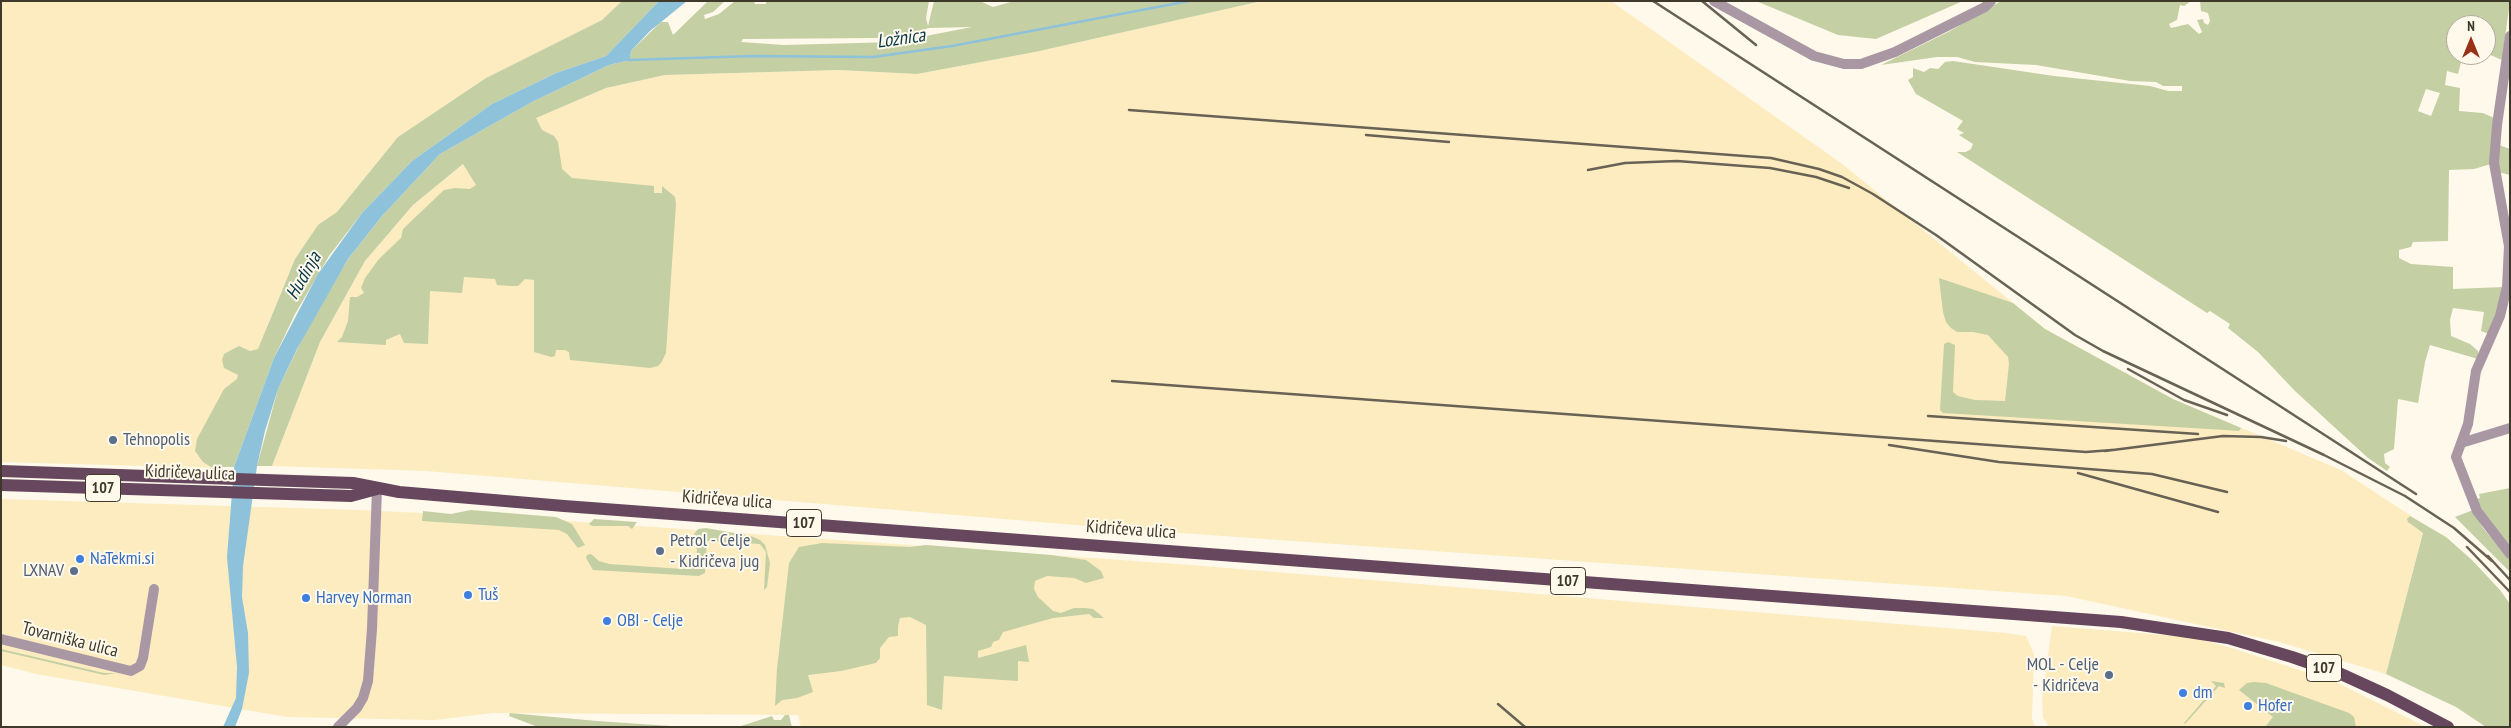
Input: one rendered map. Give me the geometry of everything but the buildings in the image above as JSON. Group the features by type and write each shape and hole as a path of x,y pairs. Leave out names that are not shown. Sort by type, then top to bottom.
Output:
{"main road":[{"name":"Kidričeva ulica","path":"1,471 207,476 353,483 377,489 564,506 1225,554 1337,565 1997,612 2162,626 2228,638 2317,666 2388,695 2448,727"},
{"name":"Kidričeva ulica","path":"1,485 351,496 377,489"}],"street":[{"path":"1714,1 1814,56 1844,64 1862,64 1895,52 1985,7 1991,1"},
{"path":"2510,36 2497,124 2494,163 2508,246 2507,287 2500,316 2476,371 2468,424 2456,457 2477,511 2510,554"},
{"path":"2461,442 2510,428"},
{"path":"338,727 357,708 363,698 368,681 372,630 377,489"},
{"name":"Tovarniška ulica","path":"1,639 131,671 140,666 143,658 154,589"}],"shaded area":[{"path":"1,1 622,1 602,20 486,78 398,137 337,212 318,226 295,259 270,319 218,468 1,462"},
{"path":"1262,1 1611,1 1841,163 2045,329 2173,399 2341,470 2425,525 2386,674 2279,642 2066,596 1124,529 426,471 272,466 320,342 365,261 413,205 463,164 535,118 606,88 665,75 839,70 917,74 1035,52"},
{"path":"1,499 360,510 541,519 1191,565 2006,633 2026,636 2034,654 2032,719 2035,727 801,727 798,715 493,713 435,720 287,717 36,674 1,665"},
{"path":"2052,626 2195,638 2336,682 2426,727 2049,727 2043,717 2042,700"}],"green space":[{"path":"622,1 659,1 606,56 556,73 492,104 412,161 362,213 329,256 295,314 274,358 234,467 211,467 203,462 195,451 197,439 224,389 237,379 238,375 224,368 222,360 224,354 239,346 250,351 258,349 295,259 318,225 337,212 398,137 486,78 602,20"},
{"path":"708,1 725,1 713,12 704,15 705,19 719,14 735,1 754,1 755,4 766,4 766,1 929,1 926,18 928,26 934,1 980,1 993,7 1014,1 1262,1 1035,52 917,74 839,70 665,75 606,88 536,118 542,130 554,136 558,142 562,169 572,178 654,186 654,193 662,193 662,186 675,197 666,353 661,363 650,368 570,360 569,352 565,350 556,350 555,356 551,357 534,352 534,280 525,279 518,286 509,286 497,285 495,279 464,277 462,293 430,291 428,344 404,343 400,334 386,340 386,345 337,342 342,337 348,321 350,297 357,297 364,293 361,288 365,278 379,259 401,238 403,229 444,190 455,188 470,189 476,185 463,164 413,205 365,261 320,342 272,466 257,466 278,389 306,331 348,259 382,216 440,154 532,102 609,65 630,60 631,51 661,22 668,22 673,35","holes":["972,27 895,42 784,45 741,42 743,39 877,38 907,35 929,28"]},
{"path":"1756,1 1963,1 1876,39 1838,35"},
{"path":"2001,1 2191,1 2184,6 2180,5 2177,20 2169,24 2171,28 2188,24 2199,34 2202,32 2197,20 2203,19 2204,23 2208,25 2210,21 2208,13 2201,11 2200,1 2510,1 2502,60 2496,57 2496,15 2446,15 2446,65 2460,65 2458,74 2447,71 2445,85 2460,88 2459,111 2483,113 2494,118 2491,164 2474,169 2449,170 2448,241 2413,242 2411,247 2399,250 2399,258 2411,264 2453,267 2453,289 2504,287 2489,334 2481,331 2484,312 2453,308 2450,320 2451,336 2470,344 2478,351 2478,359 2430,345 2418,403 2398,399 2394,449 2384,454 2385,463 2390,467 2387,471 2368,458 2295,391 2258,352 2228,328 2230,324 2210,311 2207,313 1957,152 1966,152 1971,149 1973,144 1959,135 1964,133 1957,129 1963,121 1916,94 1908,80 1913,77 1913,68 1924,72 1930,68 1938,69 1945,62 1953,61 2054,76 2150,86 2168,91 2182,91 2182,86 2163,86 2156,82 2130,81 2036,65 1975,62 1957,57 1937,57 1881,65 1950,31","holes":["2426,89 2440,93 2431,116 2418,111"]},
{"path":"2499,145 2510,149 2510,175 2498,172"},
{"path":"1939,278 2013,303 2045,329 2173,399 2241,428 2239,431 1943,413 1940,410 1944,344 1948,342 1955,345 1953,392 1958,396 1975,400 2005,401 2009,364 2008,357 1988,335 1973,332 1957,332 1946,322"},
{"path":"2510,488 2510,549 2490,524 2476,499 2480,498 2479,494"},
{"path":"471,510 556,517 572,524 585,545 578,548 567,534 559,530 422,521 423,511 451,514"},
{"path":"2473,510 2483,528 2510,560 2510,572 2455,517"},
{"path":"2410,516 2446,537 2472,560 2500,590 2510,604 2510,727 2486,727 2456,707 2386,674 2423,533 2408,522 2407,519"},
{"path":"594,519 637,522 632,529 628,526 592,526 589,524"},
{"path":"706,528 751,536 760,540 765,545 770,563 767,587 764,590 766,552 760,544 707,541 705,573 699,576 593,570 586,558 587,555 591,554 599,561 609,564 683,569 690,566 696,559 697,550 694,534 698,529"},
{"path":"822,543 910,547 926,545 1051,555 1086,560 1101,571 1104,578 1086,583 1074,578 1047,576 1035,581 1034,589 1038,597 1053,611 1061,613 1074,608 1093,609 1104,618 1094,618 1089,614 1053,618 1003,632 999,640 993,642 991,647 978,651 978,658 1026,645 1029,662 1018,661 1018,681 944,676 942,710 927,705 926,625 910,617 900,618 898,636 889,637 880,648 880,658 876,663 841,671 808,675 813,692 797,698 782,700 775,706 777,669 789,563 799,547"},
{"path":"1,649 104,673 116,673 104,675 1,651"},
{"path":"2211,681 2224,683 2225,688 2219,686 2185,724 2216,686"},
{"path":"2247,683 2266,683 2349,713 2354,717 2356,727 2265,727 2273,717 2239,690"},
{"path":"510,713 686,727 538,727 509,716"},
{"path":"785,715 789,715 792,727 738,727 772,716 774,720 781,720"}],"water":[{"path":"659,1 687,1 650,31 631,51 630,60 609,65 532,102 440,154 382,216 348,259 297,349 278,389 265,431 257,466 243,566 242,597 248,633 249,673 242,709 235,727 223,727 236,698 237,667 227,557 234,467 274,358 318,274 362,213 412,161 492,104 556,73 606,56"}],"waterway":[{"name":"Ložnica","path":"628,60 753,56 873,57 952,46 1189,1"}],"railway":[{"path":"1653,1 2416,494"},
{"path":"1702,1 1756,45"},
{"path":"1129,110 1771,158 1819,169 1842,177 1873,194 1936,235 2075,335 2103,351 2324,455 2405,496 2454,528 2492,561"},
{"path":"1366,135 1449,142"},
{"path":"1588,170 1625,163 1677,161 1770,168 1816,177 1849,188"},
{"path":"2128,369 2184,400 2227,415"},
{"path":"1112,381 2086,452 2112,450"},
{"path":"1928,416 2198,434"},
{"path":"2105,451 2223,436 2261,437 2286,441"},
{"path":"1889,445 1999,462 2152,474 2227,492"},
{"path":"2078,473 2218,512"},
{"path":"2467,547 2510,592"},
{"path":"2488,556 2510,580"},
{"path":"1498,704 1525,727"}],"place":[{"name":"Tehnopolis","path":"113,440"},
{"name":"Petrol - Celje - Kidričeva jug","path":"660,551"},
{"name":"NaTekmi.si","path":"80,559"},
{"name":"LXNAV","path":"74,571"},
{"name":"Tuš","path":"468,595"},
{"name":"Harvey Norman","path":"306,598"},
{"name":"OBI - Celje","path":"607,621"},
{"name":"MOL - Celje - Kidričeva","path":"2109,675"},
{"name":"dm","path":"2183,693"},
{"name":"Hofer","path":"2248,706"}],"water label":[{"name":"Hudinja","path":"304,276"}]}
